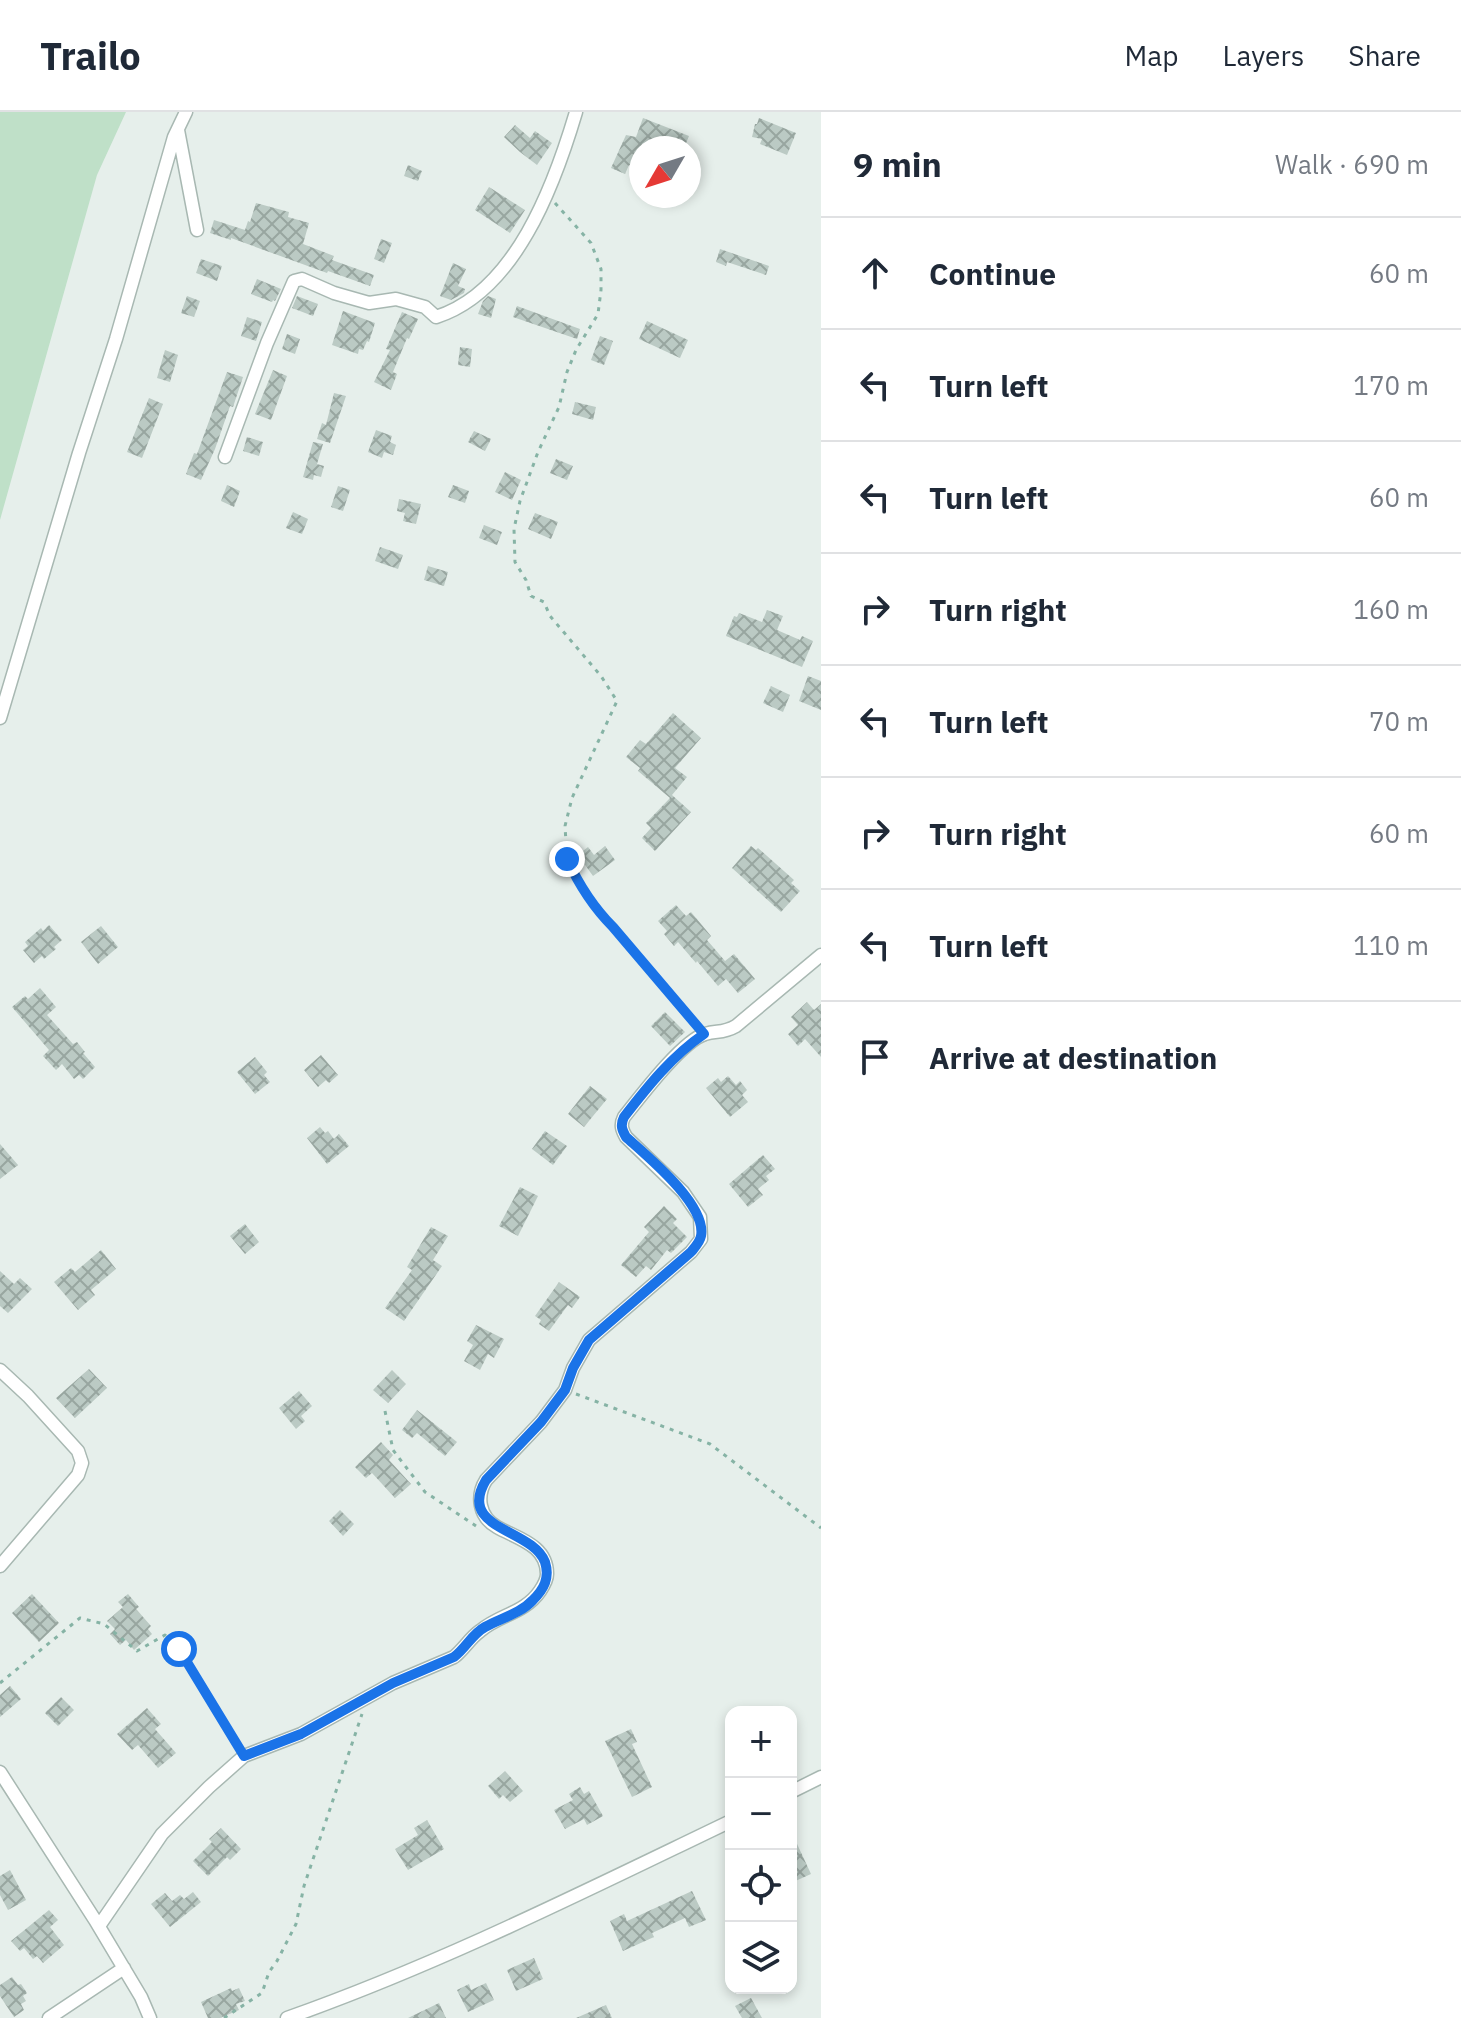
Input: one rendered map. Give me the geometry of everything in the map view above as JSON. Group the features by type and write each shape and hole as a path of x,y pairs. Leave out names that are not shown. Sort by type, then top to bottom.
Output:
{"street":[{"path":"0,718 186,112"},
{"path":"225,457 267,343 294,281 302,279 369,303 396,299 425,307 436,317 453,312 500,274 521,244 547,194 576,112"},
{"path":"178,130 197,230"},
{"path":"99,1926 162,1834 244,1756 301,1734 393,1683 454,1657 483,1628 515,1613 541,1590 548,1571 541,1553 488,1520 479,1500 481,1488 541,1422 565,1390 589,1340 691,1252 701,1239 700,1217 683,1192 626,1137 621,1122 680,1052 704,1034 726,1031 736,1026 821,955"},
{"path":"0,1370 78,1451 82,1463 78,1475 0,1566"},
{"path":"0,1772 99,1926 150,2018"},
{"path":"797,1789 821,1777"},
{"path":"287,2018 472,1945 725,1824"},
{"path":"49,2018 124,1968"}],"path":[{"path":"547,194 591,243 601,269 601,290 598,314 576,350 559,407 520,501 514,529 515,562 531,596 544,602 550,616 601,676 617,701 572,798 565,826 567,859 597,911 704,1034"},
{"path":"565,1390 710,1444 821,1528"},
{"path":"385,1411 393,1450 425,1492 486,1531"},
{"path":"0,1683 80,1618 104,1624 137,1651 165,1635 179,1649 244,1756"},
{"path":"224,2018 262,1993 269,1972 296,1924 304,1886 367,1699"}],"green space":[{"path":"0,112 126,112 97,175 0,520"}],"building":[{"path":"643,118 689,136 636,136"},
{"path":"759,118 796,133 787,155 760,144 762,139 752,137"},
{"path":"515,125 530,138 535,131 552,143 537,165 504,137"},
{"path":"626,135 631,136 629,165 625,174 611,168"},
{"path":"408,165 422,171 418,181 404,176"},
{"path":"489,187 525,210 510,233 475,210"},
{"path":"256,203 289,212 288,217 309,223 303,244 334,256 332,260 374,275 370,286 210,233 214,220 245,230"},
{"path":"381,239 392,243 384,263 374,259"},
{"path":"720,249 769,266 766,275 727,262 726,266 716,262"},
{"path":"201,259 222,266 217,281 196,273"},
{"path":"453,263 466,269 458,286 465,289 464,293 451,300 440,296"},
{"path":"257,279 281,289 275,301 251,294"},
{"path":"187,296 200,301 194,317 181,313"},
{"path":"297,296 318,304 313,316 292,308"},
{"path":"488,296 496,299 491,318 478,314"},
{"path":"517,306 580,329 577,339 513,317"},
{"path":"343,311 375,323 369,342 363,350 359,349 358,354 332,345"},
{"path":"402,312 418,319 393,372 397,374 391,390 374,382 390,350 386,349"},
{"path":"247,317 262,322 256,341 241,336"},
{"path":"647,321 688,340 680,358 639,339"},
{"path":"287,334 300,339 295,354 282,349"},
{"path":"600,336 613,341 604,365 591,360"},
{"path":"460,347 472,349 470,367 458,365"},
{"path":"165,350 178,355 170,382 157,378"},
{"path":"273,370 287,376 271,420 255,414"},
{"path":"227,372 243,377 201,480 186,474 194,453 197,454"},
{"path":"334,393 346,396 330,443 317,439 322,423 326,425"},
{"path":"149,398 163,404 142,458 127,452"},
{"path":"575,402 596,407 593,420 572,414"},
{"path":"376,430 392,436 390,442 396,445 393,455 384,452 382,458 368,452"},
{"path":"474,431 491,439 485,451 468,442"},
{"path":"247,437 263,442 259,456 243,451"},
{"path":"313,442 323,444 317,464 324,466 321,477 314,475 313,480 303,477"},
{"path":"556,459 573,466 567,480 550,473"},
{"path":"505,472 521,480 512,500 495,492"},
{"path":"227,485 240,491 234,507 221,501"},
{"path":"453,485 469,491 465,503 448,497"},
{"path":"338,486 350,490 343,511 331,507"},
{"path":"399,499 421,504 416,524 403,521 405,513 397,511"},
{"path":"293,512 308,519 302,534 286,528"},
{"path":"535,513 558,522 551,539 528,529"},
{"path":"484,525 502,532 497,545 479,538"},
{"path":"380,547 403,555 398,569 375,561"},
{"path":"428,566 448,572 444,586 424,580"},
{"path":"767,610 783,616 777,630 800,640 802,636 813,641 802,667 726,636 734,616 737,617 739,613 762,622"},
{"path":"808,676 821,681 821,710 799,701"},
{"path":"771,686 790,695 783,712 763,703"},
{"path":"673,713 701,738 675,768 687,777 672,795 691,812 655,851 642,838 651,828 646,823 670,798 626,757 640,740 646,744"},
{"path":"605,846 615,860 593,876 578,855 588,847 594,855"},
{"path":"751,846 756,850 758,848 794,880 791,883 800,891 781,912 732,868"},
{"path":"676,905 686,916 691,912 711,936 707,940 725,961 734,954 755,979 738,993 726,979 718,986 678,942 674,946 658,921"},
{"path":"49,925 62,940 44,959 42,956 34,963 23,950 28,946 25,942"},
{"path":"101,926 118,947 98,964 81,942"},
{"path":"40,988 56,1007 47,1015 73,1044 77,1042 95,1067 83,1079 79,1075 74,1079 62,1064 56,1070 43,1056 49,1050 12,1007"},
{"path":"807,1002 814,1010 821,1004 821,1057 805,1039 798,1046 788,1034 798,1025 791,1017"},
{"path":"665,1012 685,1032 670,1046 651,1026"},
{"path":"321,1055 338,1075 318,1087 304,1070"},
{"path":"255,1057 267,1072 264,1075 270,1082 255,1094 237,1072"},
{"path":"728,1076 736,1085 740,1081 747,1090 742,1095 748,1102 730,1117 706,1088 718,1078 721,1082"},
{"path":"590,1086 607,1099 584,1127 568,1114"},
{"path":"320,1127 334,1139 339,1134 349,1146 327,1164 307,1138"},
{"path":"545,1131 567,1146 553,1165 532,1149"},
{"path":"0,1144 18,1165 0,1179"},
{"path":"763,1155 775,1169 766,1176 769,1180 758,1189 763,1195 748,1207 729,1184"},
{"path":"520,1187 538,1196 518,1236 499,1226"},
{"path":"664,1206 677,1219 673,1223 687,1237 671,1253 667,1250 651,1270 646,1266 636,1277 621,1265 649,1232 644,1227"},
{"path":"245,1224 259,1242 245,1254 230,1236"},
{"path":"431,1227 448,1236 433,1260 442,1266 404,1321 385,1308 412,1270 407,1267"},
{"path":"101,1250 116,1269 91,1290 95,1295 78,1310 54,1282 71,1268 75,1272"},
{"path":"0,1271 14,1284 20,1278 32,1289 8,1313 0,1306"},
{"path":"559,1282 580,1297 572,1308 568,1305 549,1331 539,1324 541,1320 535,1316"},
{"path":"476,1325 504,1339 494,1358 488,1354 480,1370 464,1361 473,1345 467,1341"},
{"path":"89,1369 107,1388 75,1418 56,1398"},
{"path":"392,1370 406,1384 388,1403 373,1390"},
{"path":"299,1391 312,1406 301,1416 305,1421 296,1429 279,1408"},
{"path":"417,1410 457,1442 445,1456 417,1433 412,1438 402,1430"},
{"path":"381,1442 393,1455 389,1460 411,1484 395,1498 372,1473 366,1478 355,1467"},
{"path":"340,1510 354,1524 343,1536 329,1521"},
{"path":"32,1594 59,1623 39,1642 12,1613"},
{"path":"128,1594 151,1626 148,1629 152,1634 134,1650 126,1640 120,1645 110,1634 115,1629 107,1621 123,1607 118,1602"},
{"path":"10,1686 21,1699 0,1717 0,1695"},
{"path":"61,1697 74,1710 58,1726 45,1713"},
{"path":"147,1708 161,1724 155,1729 176,1753 158,1768 138,1745 132,1750 117,1734"},
{"path":"631,1729 637,1742 632,1744 652,1787 632,1797 605,1741"},
{"path":"505,1771 523,1791 510,1802 503,1795 499,1799 488,1786"},
{"path":"580,1787 584,1794 589,1791 603,1816 587,1825 584,1819 565,1829 554,1810 573,1800 569,1794"},
{"path":"427,1820 444,1849 408,1870 395,1849 418,1835 414,1828"},
{"path":"221,1828 241,1849 230,1860 227,1857 208,1876 193,1861"},
{"path":"797,1844 811,1874 797,1880"},
{"path":"10,1870 26,1900 8,1910 0,1895 0,1876"},
{"path":"692,1891 706,1920 689,1927 685,1918 623,1951 610,1921 624,1914 627,1921"},
{"path":"193,1892 201,1902 170,1927 151,1904 165,1893 172,1901 180,1895 184,1899"},
{"path":"49,1910 58,1920 50,1927 64,1945 43,1963 37,1956 33,1959 24,1948 20,1951 11,1941"},
{"path":"534,1958 543,1979 516,1991 507,1970"},
{"path":"12,1977 27,1993 23,1996 26,2001 21,2004 24,2010 14,2017 0,1996 0,1985"},
{"path":"486,1983 494,2000 468,2012 457,1990 469,1984 471,1990"},
{"path":"231,1988 232,1991 239,1988 245,2001 236,2004 239,2010 220,2018 208,2018 201,2002"},
{"path":"751,1998 762,2018 742,2018 735,2006"},
{"path":"439,2003 446,2018 408,2018"},
{"path":"606,2005 612,2018 576,2018"}],"route":[{"path":"179,1649 244,1756 301,1734 393,1683 454,1657 483,1628 531,1602 547,1580 548,1571 541,1553 488,1520 479,1500 481,1488 541,1422 565,1390 589,1340 691,1252 701,1239 702,1231 700,1217 683,1192 626,1137 621,1122 680,1052 704,1034 597,911 567,859"}]}
